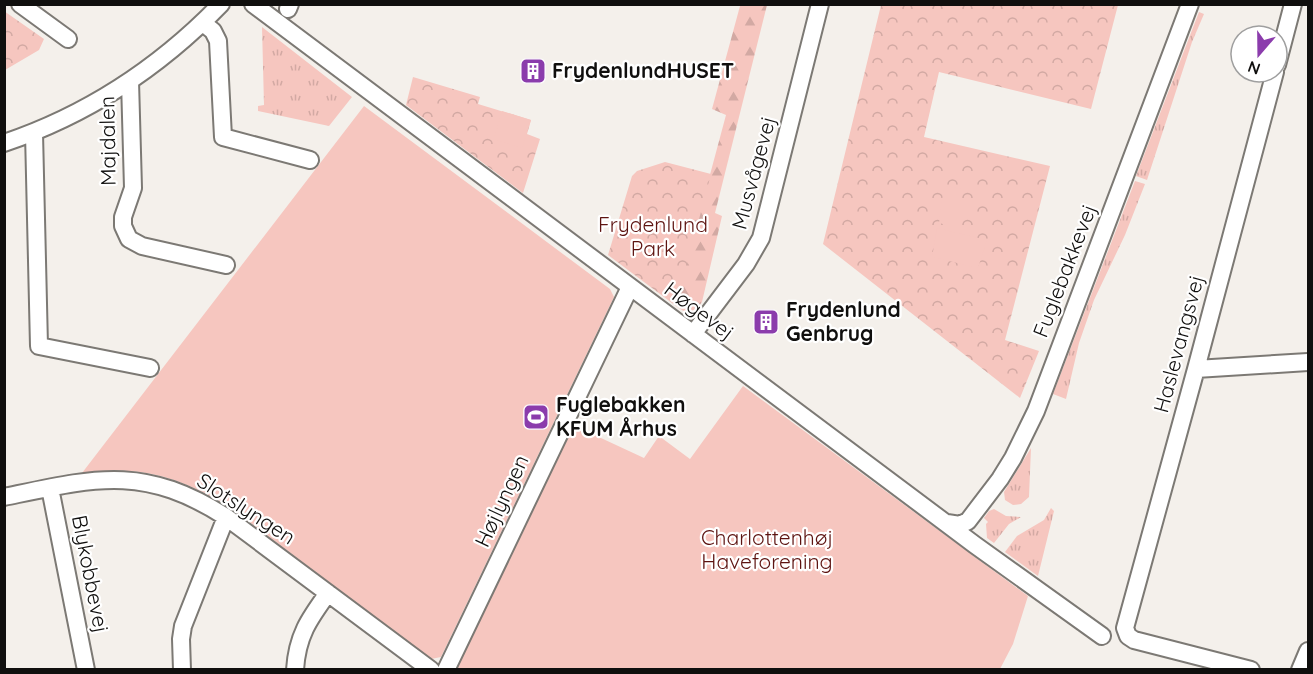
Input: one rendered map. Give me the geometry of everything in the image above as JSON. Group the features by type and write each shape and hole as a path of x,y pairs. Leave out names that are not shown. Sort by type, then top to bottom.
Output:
{"street":[{"path":"20,4 68,39"},
{"path":"4,143 34,134 88,107 130,81 181,43 221,4"},
{"name":"Høgevej","path":"253,4 693,334 1102,636"},
{"name":"Musvågevej","path":"693,334 746,264 761,238 820,4"},
{"name":"Fuglebakkevej","path":"947,523 960,525 968,521 1000,479 1029,427 1148,121 1190,4"},
{"path":"1288,24 1293,4"},
{"path":"203,23 213,31 218,40 223,137 310,160"},
{"name":"Majdalen","path":"130,81 134,188 123,217 125,233 134,243 142,246 226,265"},
{"name":"Haslevangsvej","path":"1251,669 1134,640 1128,636 1125,628 1272,84"},
{"path":"34,134 39,346 150,368"},
{"name":"Højlyngen","path":"446,669 630,287"},
{"path":"1196,369 1308,362"},
{"name":"Slotslyngen","path":"4,497 94,480 137,481 178,491 202,501 226,517 431,669"},
{"name":"Blykobbevej","path":"50,488 86,669"},
{"path":"182,669 181,639 185,619 226,517"},
{"path":"295,669 297,649 304,627 328,593"},
{"path":"1300,669 1308,651"}],"green space":[{"path":"744,4 767,5 715,213 722,216 702,302 693,314 688,314 676,306 678,294 726,115 712,109 740,6"},
{"path":"881,5 1118,5 1091,109 939,72 924,137 1050,166 1005,340 1039,351 1020,398 823,244"},
{"path":"4,11 44,39 39,50 5,70"},
{"path":"1199,12 1204,14 1192,42 1147,180 1136,176"},
{"path":"262,27 352,97 329,126 258,111 258,106 264,105"},
{"path":"413,77 480,97 478,104 531,120 527,134 540,139 523,193 406,105"},
{"path":"364,106 610,289 614,297 441,657 431,659 224,503 172,479 156,475 122,471 82,473"},
{"path":"502,111 531,120 522,148 494,139"},
{"name":"Frydenlund Park","path":"665,162 711,174 676,306 608,255 632,176 637,171"},
{"path":"1135,181 1145,184 1125,235 1094,300 1079,343 1066,399 1053,394"},
{"path":"946,186 963,191 955,227 939,223"},
{"path":"937,228 987,240 978,268 932,257"},
{"name":"Charlottenhøj Haveforening","path":"743,386 1028,596 1013,644 1000,669 454,670 573,425 644,458 659,436 690,459"},
{"path":"1031,448 1029,497 1021,504 1013,505 1005,500 1004,492"},
{"path":"1051,508 1054,511 1038,576 1005,552 1017,536 1044,520"},
{"path":"994,509 1006,516 1021,517 1009,524 994,543 987,538 986,524 988,522 984,518 989,511"}],"place":[{"name":"FrydenlundHUSET","path":"533,71"},
{"name":"Frydenlund Genbrug","path":"766,322"},
{"name":"Fuglebakken KFUM Århus","path":"536,417"}]}
